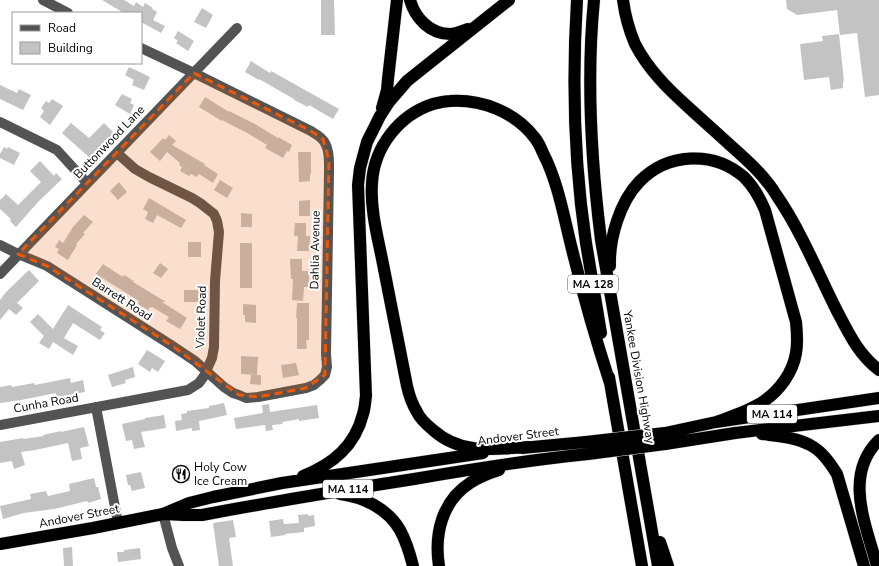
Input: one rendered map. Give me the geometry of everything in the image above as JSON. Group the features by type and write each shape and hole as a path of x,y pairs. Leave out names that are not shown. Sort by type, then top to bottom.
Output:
{"highway":[{"path":"380,116 388,85 397,0"},
{"path":"410,0 414,10 423,22 430,29 440,33 451,34 480,24"},
{"path":"282,483 305,476 319,469 345,450 360,427 364,412 366,396 358,185 360,168 367,142 389,102 407,81 509,0"},
{"name":"MA 128","path":"577,0 575,33 575,110 580,186 586,242 642,566"},
{"name":"Yankee Division Highway","path":"594,0 590,90 593,167 601,240 658,566"},
{"path":"623,0 626,16 635,43 649,67 668,88 745,159 769,184 778,196 797,229 820,278 860,351 872,365 879,370"},
{"path":"528,447 486,449 457,445 442,437 426,424 417,414 411,400 393,316 372,197 374,167 379,152 393,130 404,120 415,112 428,106 445,101 463,100 480,103 499,109 516,120 535,138 550,166 556,185 575,262 610,383"},
{"path":"615,323 610,261 612,245 618,218 623,205 638,182 662,165 675,160 688,158 701,158 724,164 744,178 760,198 765,210 796,322 798,338 792,368 774,393 763,402 716,422"},
{"name":"Andover Street","path":"665,438 716,422 879,398"},
{"name":"Andover Street","path":"163,514 202,515 323,493 533,460 587,448 665,438 735,433 879,416"},
{"path":"735,433 778,436 797,440 810,445 821,452 837,474 864,566"},
{"path":"877,566 863,516 859,483 861,470 867,456 879,440"},
{"name":"Andover Street","path":"0,544 163,514 205,499 282,483 528,447 587,448"},
{"path":"439,566 437,546 438,530 450,503 458,493 482,476 533,460"},
{"path":"323,493 342,494 356,497 369,502 380,509 391,518 400,530 410,553 413,566"},
{"path":"648,504 668,566"}],"street":[{"path":"43,0 66,12"},
{"name":"Buttonwood Lane","path":"0,274 237,28"},
{"path":"142,48 194,73"},
{"name":"Dahlia Avenue","path":"194,73 311,131 322,139 327,146 329,166 327,367 324,375 314,385 306,388 246,398 232,393 206,372"},
{"path":"0,122 57,150 87,183"},
{"name":"Violet Road","path":"96,407 188,390 199,383 206,372 212,358 214,347 215,281 219,232 214,214 200,203 135,169 117,153"},
{"name":"Barrett Road","path":"0,245 47,266 195,361 206,372"},
{"path":"96,407 118,523"},
{"name":"Cunha Road","path":"0,424 96,407"},
{"path":"163,514 172,548 179,566"}],"highlighted area":[{"path":"194,73 311,131 323,139 329,160 325,375 306,388 258,397 239,395 171,345 47,266 18,254"}],"building":[{"path":"102,0 124,0 134,6 136,2 143,7 145,3 157,12 153,20 165,26 161,33 142,23 142,12 122,12"},
{"path":"321,0 334,0 335,35 321,35"},
{"path":"786,0 879,0 879,95 865,97 857,33 840,35 837,10 797,15 787,9"},
{"path":"202,8 213,15 206,28 194,22"},
{"path":"178,31 194,41 188,51 176,43 178,41 174,38"},
{"path":"839,34 844,81 843,88 831,90 829,77 804,80 800,44 823,41 822,36"},
{"path":"251,61 270,73 271,71 339,109 333,119 309,105 308,107 294,100 245,72"},
{"path":"129,67 150,77 144,90 132,85 134,80 125,75"},
{"path":"0,85 17,93 19,89 31,95 23,110 0,99"},
{"path":"122,94 132,99 130,103 134,105 130,114 115,105"},
{"path":"205,97 229,112 255,124 292,145 289,152 287,151 283,158 265,148 267,145 249,134 222,121 199,107"},
{"path":"52,99 63,106 50,125 40,117 44,111 41,108 46,101 49,103"},
{"path":"71,123 89,138 104,123 114,133 90,158 62,133"},
{"path":"169,135 176,141 172,145 205,164 204,165 218,174 213,183 199,174 197,177 191,174 189,176 180,171 182,167 179,165 180,163 167,152 160,161 150,152 163,138 165,140"},
{"path":"4,147 7,149 8,147 20,153 14,165 0,158 0,154"},
{"path":"298,152 311,152 310,181 299,182"},
{"path":"40,161 54,176 56,173 62,179 38,202 16,227 10,221 11,219 0,209 0,200 6,194 18,205 41,182 30,171"},
{"path":"220,180 233,188 227,198 214,190"},
{"path":"119,182 127,192 118,200 110,191"},
{"path":"149,198 186,220 181,228 157,215 153,223 145,219 148,212 143,209"},
{"path":"310,200 310,216 299,216 299,201"},
{"path":"241,213 252,214 252,227 241,227"},
{"path":"84,215 93,222 83,233 85,234 76,244 77,245 68,260 57,253 59,249 55,247 59,240 63,243 73,227"},
{"path":"295,223 306,223 306,236 310,236 309,251 297,251 298,236 294,236"},
{"path":"188,242 201,242 201,257 188,257"},
{"path":"240,243 252,243 252,288 240,288"},
{"path":"290,259 302,259 302,271 309,271 309,287 304,287 303,301 292,300 293,279 291,279"},
{"path":"160,263 168,269 161,278 153,273"},
{"path":"103,264 123,277 124,275 134,281 133,282 166,302 162,302 187,318 180,329 166,321 169,317 152,307 148,310 138,304 139,301 96,274"},
{"path":"29,270 39,281 17,303 23,308 16,315 9,309 0,320 0,300 6,292"},
{"path":"184,290 201,290 201,302 184,302"},
{"path":"297,303 309,303 309,340 306,340 307,349 297,349"},
{"path":"243,304 256,305 256,323 245,322 245,315 243,315"},
{"path":"68,305 102,327 100,330 105,333 100,340 73,323 64,338 78,346 73,355 53,342 49,349 39,343 44,336 30,322 38,314 53,329"},
{"path":"147,350 165,361 158,372 152,368 150,372 138,364"},
{"path":"241,356 258,357 257,375 241,374"},
{"path":"296,363 299,375 283,378 281,365"},
{"path":"133,367 135,377 125,380 126,383 112,387 108,375"},
{"path":"251,375 261,375 261,385 250,384"},
{"path":"70,378 71,383 83,380 85,392 56,397 56,393 0,403 0,387 11,385 12,387 34,383 35,385"},
{"path":"224,403 227,415 199,421 200,430 192,431 192,428 176,431 175,421 182,420 181,414 187,413 187,411 209,408 209,406"},
{"path":"269,404 270,412 317,405 319,418 282,422 283,424 272,425 273,430 266,431 265,425 236,429 234,418 263,413 262,405"},
{"path":"164,415 166,428 141,432 145,447 134,449 132,440 126,441 122,424"},
{"path":"84,427 89,446 80,448 82,459 72,461 68,443 21,452 25,465 14,469 12,461 0,463 0,442 44,436 43,435"},
{"name":"Holy Cow Ice Cream","path":"187,465 190,481 180,483 179,477 174,478 172,468"},
{"path":"141,472 145,488 132,491 130,485 128,485 126,475"},
{"path":"94,478 101,499 88,503 87,501 54,509 24,513 3,519 0,506 31,499 30,494 46,491 48,496 70,491 69,484"},
{"path":"308,514 308,516 314,515 315,526 304,528 304,532 271,537 269,521 283,519 284,524 299,523 298,515"},
{"path":"233,520 236,537 229,538 233,566 219,566 213,523"},
{"path":"72,547 73,566 64,566 63,548"},
{"path":"140,548 141,559 118,562 117,552"}],"place":[{"name":"Holy Cow Ice Cream","path":"181,474"}]}
